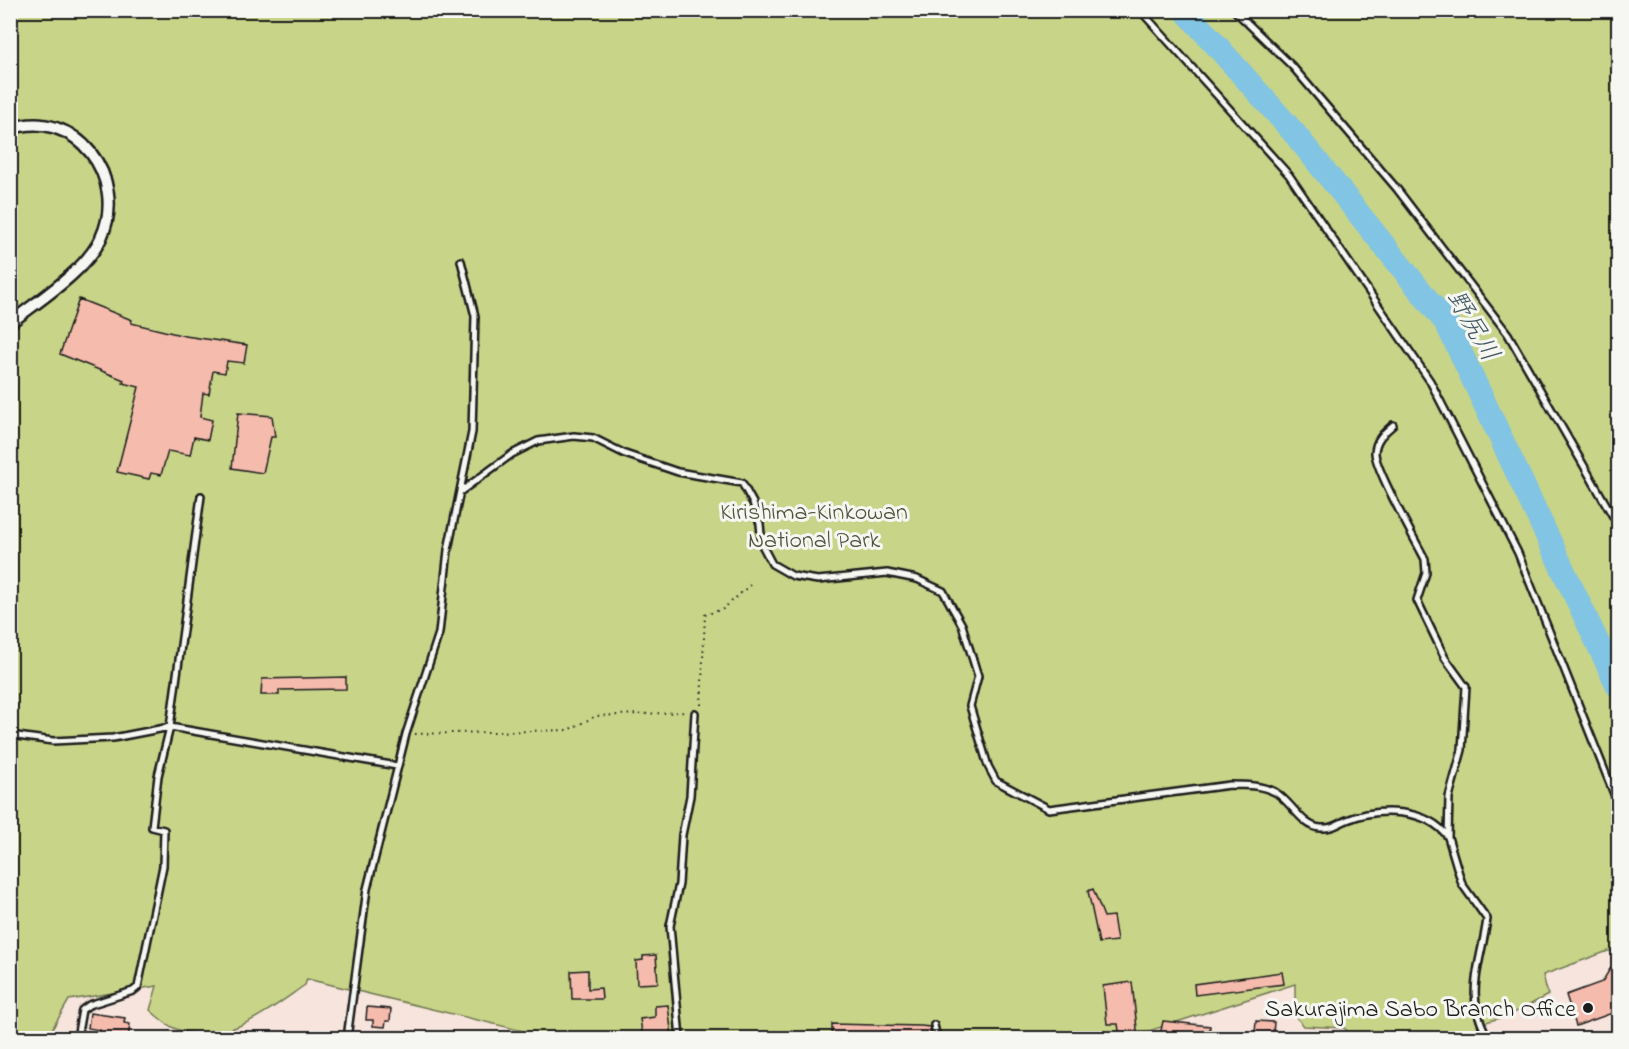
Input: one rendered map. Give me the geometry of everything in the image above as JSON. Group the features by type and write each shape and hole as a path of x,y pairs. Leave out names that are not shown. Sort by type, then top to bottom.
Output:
{"street":[{"path":"10,129 40,126 73,136 101,165 109,201 107,224 92,254 77,269 10,323"}],"lane":[{"path":"1140,10 1289,175 1431,381 1518,553 1618,804"},
{"path":"1234,10 1292,66 1397,189 1508,334 1618,525"},
{"path":"348,1038 367,889 406,734 439,633 448,550 472,432 475,316 461,261"},
{"path":"1393,425 1379,436 1375,452 1379,469 1425,559 1426,573 1417,600 1445,658 1466,687 1462,750 1449,797 1448,837"},
{"path":"460,492 512,454 538,441 574,436 593,438 625,454 678,471 742,483 753,503 760,524 762,545 772,564 793,576 818,580 887,573 917,579 943,591 962,625 978,676 970,706 988,766 996,781 1049,809 1230,785 1257,786 1275,792 1308,824 1319,828 1332,828 1362,816 1399,813 1411,814 1441,826 1448,837 1462,884 1487,919 1484,944 1473,982 1479,1022 1488,1038"},
{"path":"77,1038 82,1010 89,1005 133,992 138,987 164,866 164,830 152,827 158,776 170,727 201,496"},
{"path":"680,1038 670,926 679,884 682,835 690,796 695,713"},
{"path":"10,735 65,740 113,738 170,727 398,766"},
{"path":"934,1025 937,1038"}],"path":[{"path":"406,734 568,730 596,716 651,712 695,713 702,703 705,615 723,609 750,585"}],"green space":[{"name":"Kirishima-Kinkowan National Park","path":"10,11 1618,11 1618,951 1608,951 1543,975 1548,995 1510,1015 1479,1024 1477,1034 1480,1038 1355,1038 1344,1028 1304,1026 1295,1016 1295,984 1127,1038 552,1038 307,979 305,985 275,1006 229,1030 194,1033 169,1026 150,1010 157,986 69,1000 47,1038 11,1038"}],"building":[{"path":"79,299 132,320 131,323 185,336 247,345 244,363 227,361 225,373 213,371 209,394 203,393 200,417 212,420 208,440 194,437 190,455 168,451 161,475 151,473 149,479 117,472 139,387 123,383 124,380 60,354"},
{"path":"238,413 272,416 275,437 271,437 263,473 232,468"},
{"path":"346,677 346,689 279,690 279,695 261,695 262,679"},
{"path":"1093,889 1104,917 1113,916 1117,941 1099,943 1088,891"},
{"path":"656,955 658,983 637,984 636,961 643,960 643,956"},
{"path":"1618,964 1618,1011 1576,1026 1566,995 1602,982 1610,969"},
{"path":"588,970 588,989 601,988 602,999 572,999 571,971"},
{"path":"1282,972 1284,984 1195,995 1194,984"},
{"path":"1132,982 1138,1038 1120,1038 1118,1024 1107,1024 1103,986"},
{"path":"668,1005 672,1038 643,1038 640,1019 655,1017 655,1006"},
{"path":"367,1007 391,1009 390,1021 386,1021 385,1027 373,1026 373,1020 366,1020"},
{"path":"90,1013 125,1018 124,1023 130,1024 128,1038 99,1038 100,1030 88,1028"},
{"path":"1163,1021 1210,1026 1209,1038 1166,1038 1167,1036 1160,1035"},
{"path":"1256,1021 1274,1022 1273,1035 1255,1033"},
{"path":"832,1024 930,1027 930,1038 832,1038"}],"waterway":[{"name":"野尻川","path":"1185,10 1295,134 1447,324 1618,686"}],"place":[{"name":"Sakurajima Sabo Branch Office","path":"1588,1008"}]}
